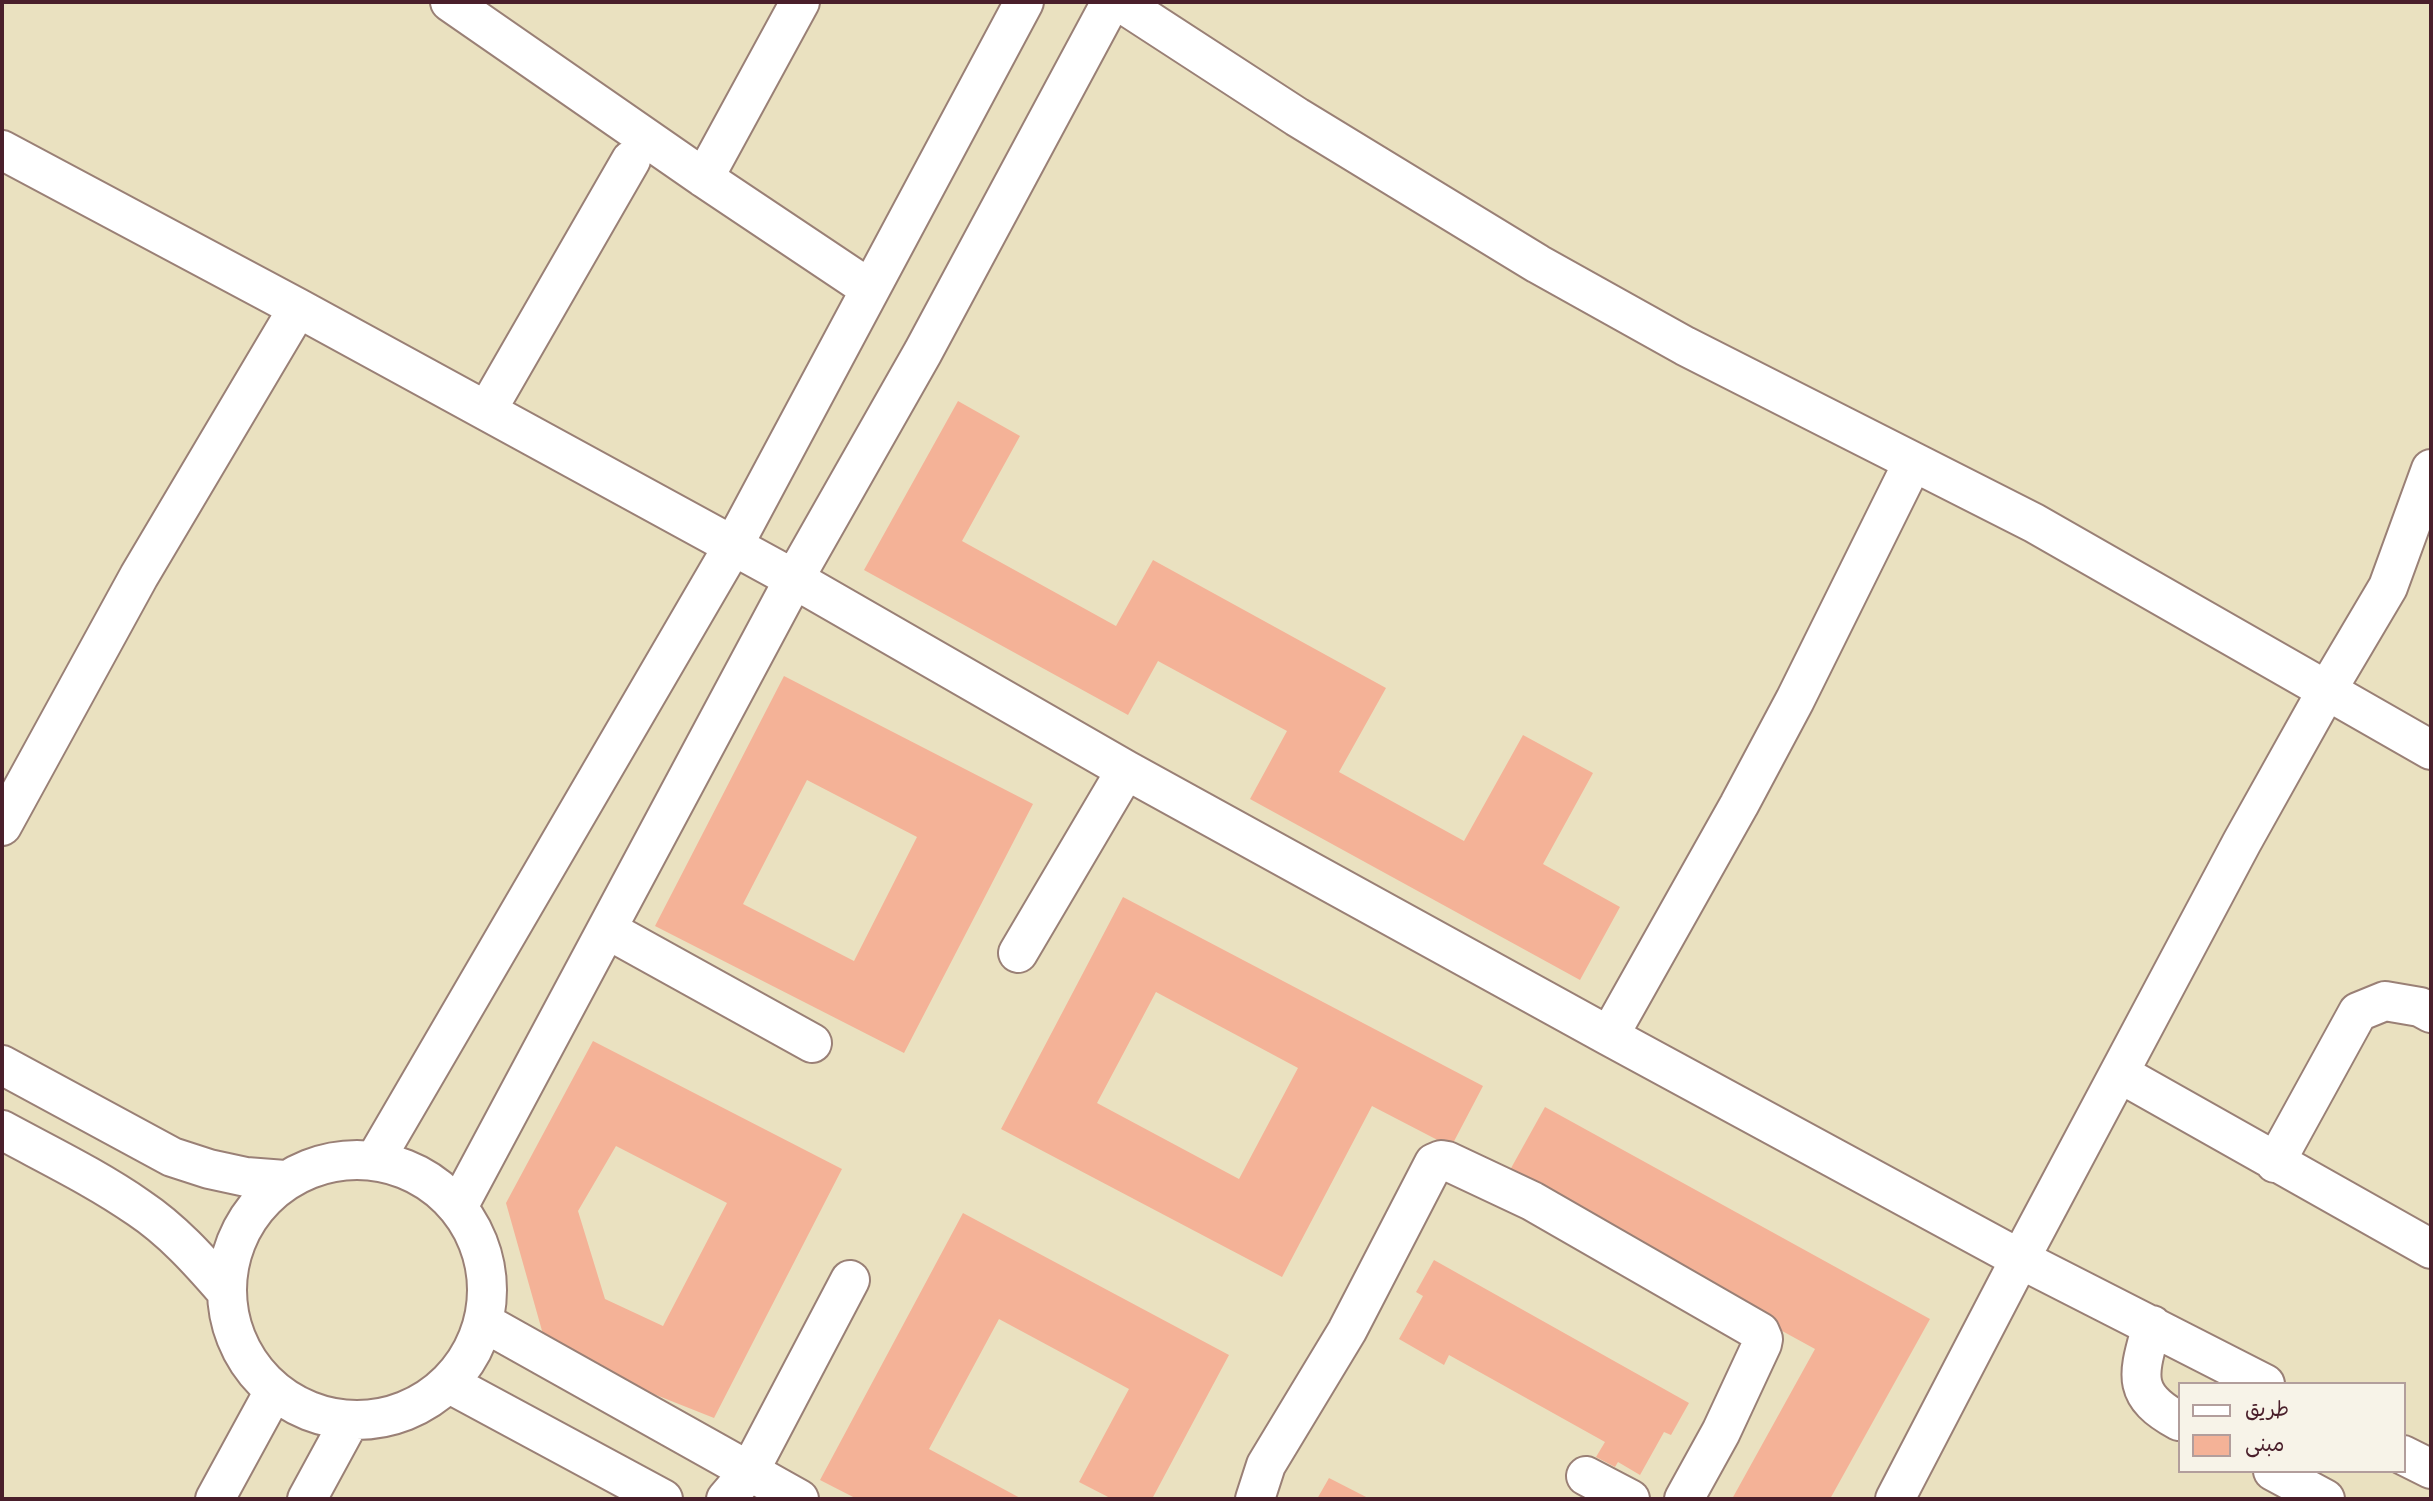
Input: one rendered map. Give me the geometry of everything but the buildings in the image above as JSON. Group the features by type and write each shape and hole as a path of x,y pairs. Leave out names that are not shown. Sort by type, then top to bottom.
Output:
{"street":[{"path":"450,2 870,289"},
{"path":"704,178 800,2"},
{"path":"375,1160 733,546 1024,2"},
{"path":"458,1207 794,579 923,352 1111,2"},
{"path":"1119,2 1297,117 1538,264 1685,346 2034,523 2431,750"},
{"path":"2,150 298,307 794,579 1126,770 1609,1036 2020,1259 2261,1382"},
{"path":"487,410 631,160"},
{"path":"2,826 139,576 298,307"},
{"path":"1609,1036 1795,700 1913,462"},
{"path":"1895,1499 2242,842 2388,587 2431,469"},
{"path":"1018,953 1126,770"},
{"path":"608,930 812,1043"},
{"path":"2275,1163 2358,1012 2385,1001 2420,1007 2431,1013"},
{"path":"2,1065 172,1157 209,1169 285,1180"},
{"path":"2119,1073 2431,1249"},
{"path":"2,1130 141,1209 200,1260 225,1290"},
{"path":"375,1160 407,1170 435,1185 458,1207 479,1242 488,1282 484,1322 476,1345 465,1366 448,1383 428,1400 403,1412 350,1420 310,1411 274,1391 248,1362 231,1328 225,1290 231,1252 252,1211 285,1180 329,1162 375,1160"},
{"path":"1255,1499 1266,1465 1347,1331 1434,1164 1441,1160 1532,1201 1760,1332 1762,1344 1721,1432 1684,1499"},
{"path":"738,1485 850,1280"},
{"path":"484,1322 738,1485 799,1499"},
{"path":"2152,1325 2139,1380 2150,1400 2178,1420"},
{"path":"448,1383 663,1499"},
{"path":"215,1499 274,1391"},
{"path":"307,1499 350,1420"},
{"path":"2405,1456 2431,1469"},
{"path":"2277,1473 2325,1499"},
{"path":"1586,1476 1630,1499"}]}
